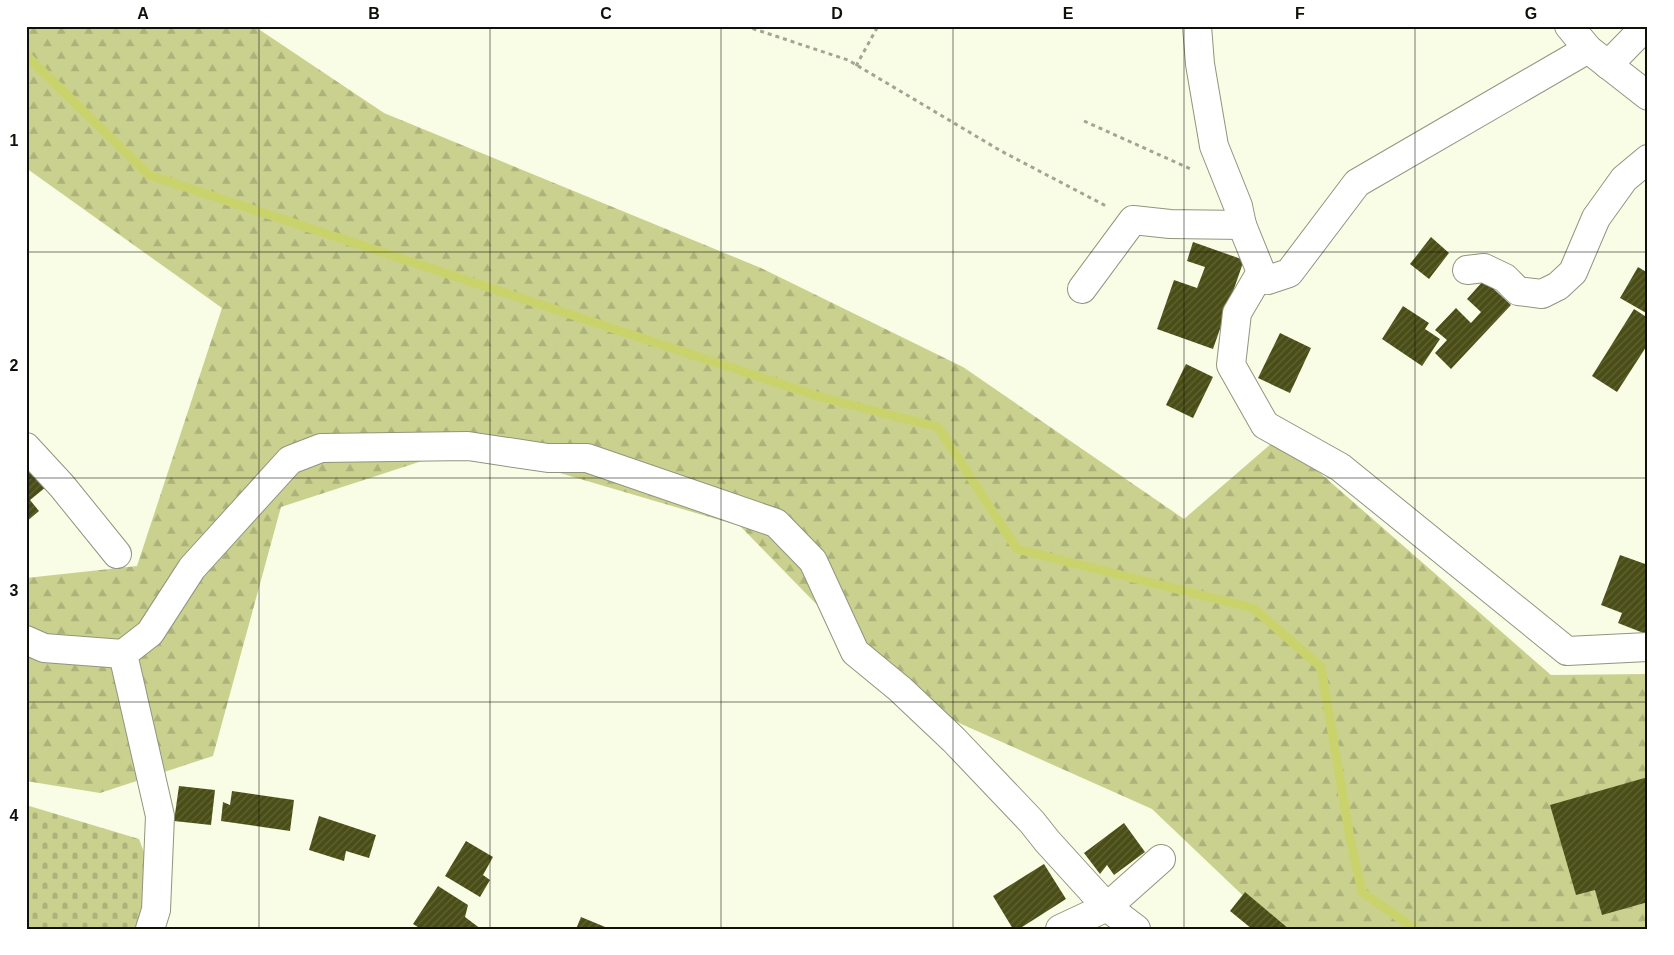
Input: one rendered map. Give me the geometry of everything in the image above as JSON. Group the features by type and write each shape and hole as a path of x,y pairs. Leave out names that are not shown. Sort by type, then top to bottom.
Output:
{"street":[{"path":"1196,26 1200,64 1214,146 1238,206 1242,225 1261,272 1268,280 1290,273 1357,182 1598,57 1646,26"},
{"path":"1569,26 1598,57 1648,96"},
{"path":"1467,270 1484,268 1505,278 1518,291 1542,294 1558,286 1573,272 1596,218 1624,179 1648,159"},
{"path":"1082,289 1133,220 1170,224 1242,225"},
{"path":"1261,272 1237,313 1231,365 1265,425 1340,467 1567,651 1648,647"},
{"path":"26,640 44,648 123,654 150,633 192,568 290,460 321,448 468,446 548,458 587,458 776,523 813,561 855,652 900,689 954,740 1032,822 1107,907 1136,929"},
{"path":"26,447 62,486 117,554"},
{"path":"123,654 160,816 156,910 150,929"},
{"path":"1060,929 1107,907 1160,859"}],"path":[{"path":"745,26 848,60 1000,152 1133,220"},
{"path":"856,66 878,26"},
{"path":"1084,121 1230,186"}],"green space":[{"path":"26,26 254,26 384,113 761,268 963,367 1184,519 1279,437 1551,675 1648,674 1648,929 1278,929 1152,809 912,702 740,526 468,446 281,507 213,756 100,793 26,781 26,578 137,566 222,308 26,168"},
{"path":"26,805 139,839 145,855 142,929 26,929"}],"building":[{"path":"1431,237 1449,253 1429,279 1410,264"},
{"path":"1193,242 1244,260 1213,349 1157,329 1174,280 1197,288 1205,267 1187,261"},
{"path":"1638,267 1648,273 1648,314 1620,298"},
{"path":"1484,280 1511,305 1451,369 1435,353 1447,340 1435,330 1456,308 1471,323 1481,312 1467,299"},
{"path":"1403,306 1429,323 1425,329 1440,339 1422,366 1382,339"},
{"path":"1634,309 1648,318 1648,344 1617,392 1592,376"},
{"path":"1280,333 1311,348 1290,393 1258,378"},
{"path":"1186,364 1213,377 1193,418 1166,405"},
{"path":"26,464 46,487 30,500 39,511 26,522"},
{"path":"1620,555 1648,565 1648,629 1646,634 1618,623 1622,613 1601,605"},
{"path":"1648,777 1648,902 1602,915 1595,890 1576,895 1550,805"},
{"path":"179,786 215,790 211,825 174,821"},
{"path":"232,791 294,800 290,831 221,821 223,802 230,805"},
{"path":"319,816 376,835 369,858 346,851 344,861 309,850"},
{"path":"1124,823 1145,852 1114,875 1107,865 1100,874 1084,853"},
{"path":"466,841 493,857 483,875 490,880 480,897 445,876"},
{"path":"1044,864 1066,899 1019,929 1013,929 993,896"},
{"path":"438,886 468,905 465,917 481,929 421,929 413,924"},
{"path":"1245,892 1289,929 1252,929 1230,911"},
{"path":"581,917 610,929 576,929"}],"waterway":[{"path":"26,55 149,175 820,397 938,427 1017,549 1253,608 1321,667 1350,838 1362,892 1415,929"}]}
